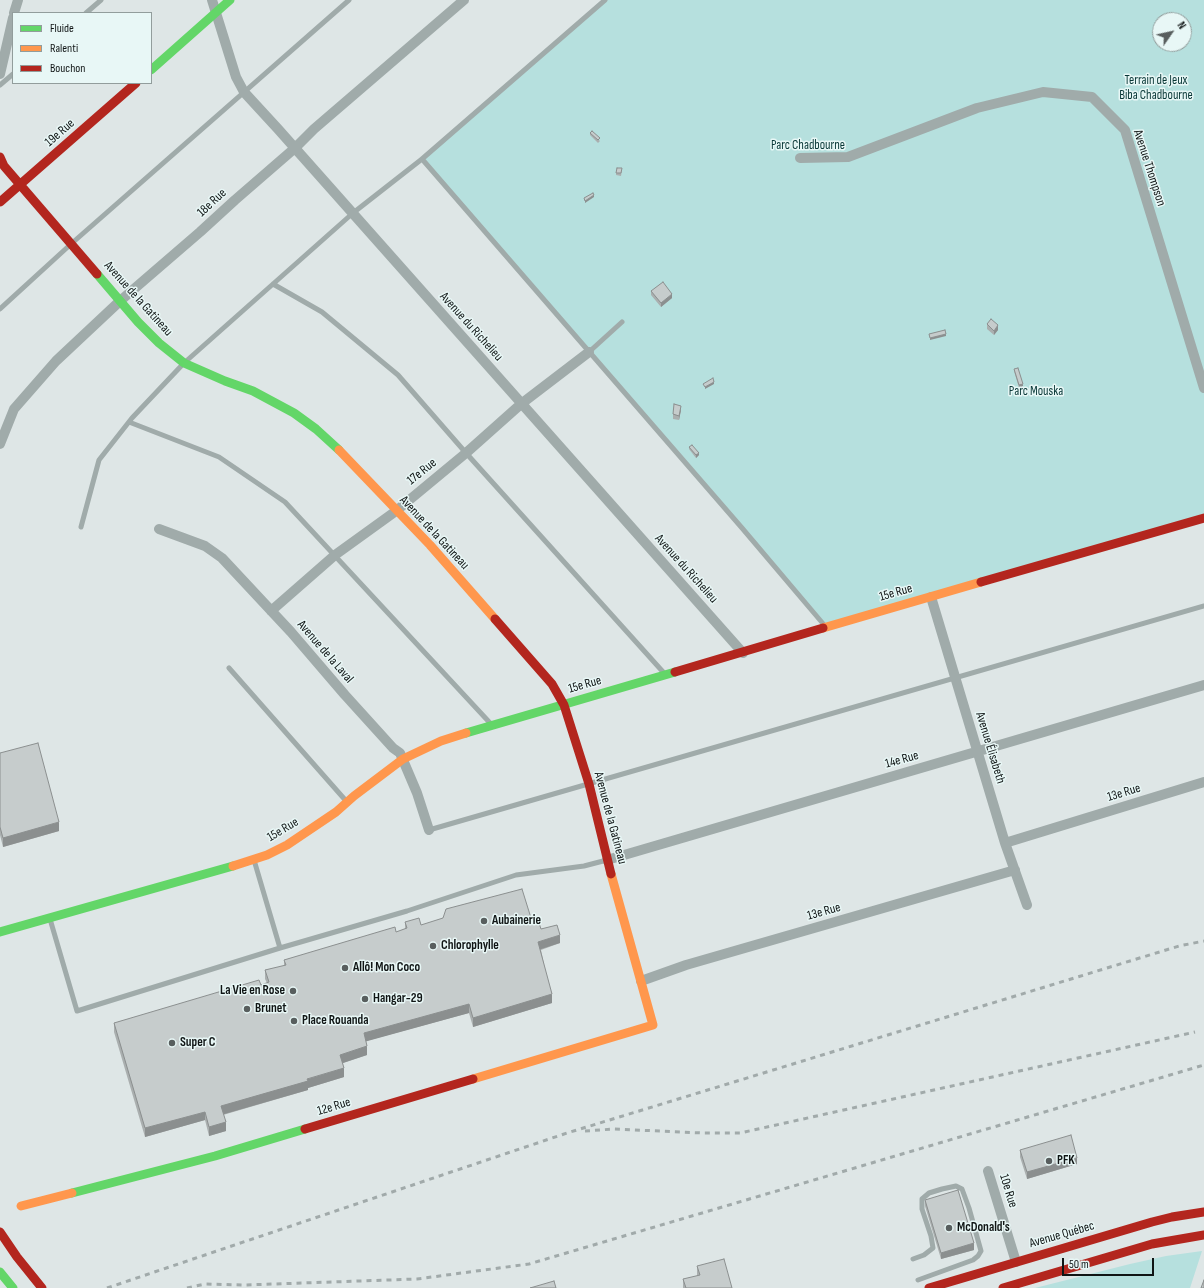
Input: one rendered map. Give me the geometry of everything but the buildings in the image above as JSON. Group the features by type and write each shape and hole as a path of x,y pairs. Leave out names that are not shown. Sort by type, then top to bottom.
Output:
{"street":[{"path":"14,12 18,0"},
{"name":"Avenue du Richelieu","path":"212,0 236,77 244,92 743,653"},
{"path":"152,69 230,0"},
{"name":"18e Rue","path":"0,444 14,409 56,361 120,301 295,148 314,129 464,0"},
{"path":"0,74 12,22"},
{"name":"19e Rue","path":"0,202 135,84"},
{"name":"Avenue Thompson","path":"800,158 848,157 977,108 1043,92 1092,98 1125,130 1204,388"},
{"name":"Avenue de la Gatineau","path":"0,157 4,166 20,185 120,301 159,343 184,363 225,381 253,390 294,413 316,429 339,450 430,545 552,684 564,705 588,784 607,860 653,1025"},
{"name":"17e Rue","path":"270,611 335,555 396,511 466,453 521,404 589,352"},
{"name":"15e Rue","path":"0,932 267,855 287,845 336,812 403,759 441,741 743,653 826,627 1204,518"},
{"name":"Avenue de la Laval","path":"159,529 205,546 222,558 291,632 393,748 400,753 417,793 429,830"},
{"name":"Avenue Élisabeth","path":"932,597 1005,843 1027,905"},
{"name":"14e Rue","path":"607,860 1204,685"},
{"name":"13e Rue","path":"1005,843 1204,782"},
{"name":"13e Rue","path":"641,981 686,965 1015,870"},
{"name":"12e Rue","path":"21,1206 215,1156 653,1025"},
{"name":"10e Rue","path":"988,1171 1020,1275"},
{"name":"Avenue Québec","path":"1003,1288 1020,1275 1152,1222 1204,1212"},
{"path":"0,1232 17,1257 42,1288"},
{"name":"Avenue Québec","path":"929,1288 1020,1275 1152,1244 1204,1234"},
{"path":"0,1272 13,1288"}],"lane":[{"path":"87,12 101,0"},
{"path":"0,310 71,244 349,0"},
{"path":"81,527 99,460 129,422 184,363 353,213 422,159 605,0"},
{"path":"0,85 12,75"},
{"path":"422,159 826,627"},
{"path":"273,284 322,312 398,375 466,453 666,675"},
{"path":"589,352 622,322"},
{"path":"129,422 219,457 285,502 493,726"},
{"path":"429,830 1204,606"},
{"path":"229,668 347,802"},
{"path":"253,859 280,948"},
{"path":"50,918 77,1011 280,948 407,911 516,876 584,866 607,860"},
{"path":"913,1259 924,1255 933,1248 931,1236 922,1209 922,1199 929,1193 942,1189 956,1186 962,1189 981,1251 974,1260 918,1280"}],"green space":[{"name":"Parc Mouska","path":"605,0 1204,0 1204,518 826,627 422,159"},
{"path":"1202,1251 1190,1288 1035,1288 1166,1256"}],"railway":[{"path":"107,1288 567,1133 1179,946 1204,941"},
{"path":"585,1131 614,1129 740,1133 1195,1032"},
{"path":"187,1288 205,1284 245,1285 417,1279 529,1264 1204,1065"}],"traffic: fast":[{"path":"152,69 230,0"},
{"path":"97,274 138,322 159,343 184,363 225,381 253,391 294,413 316,429 339,450"},
{"path":"466,733 675,672"},
{"path":"0,932 233,866"},
{"path":"72,1193 215,1156 305,1129"},
{"path":"0,1272 13,1288"}],"traffic: slow":[{"path":"339,450 430,545 495,619"},
{"path":"823,628 981,582"},
{"path":"233,866 267,855 287,845 336,812 354,796 403,759 441,741 466,733"},
{"path":"473,1079 653,1025 611,874"},
{"path":"21,1206 72,1193"}],"traffic: jam":[{"path":"0,202 135,84"},
{"path":"0,157 4,166 97,274"},
{"path":"981,582 1204,518"},
{"path":"495,619 552,684 564,705 589,784 611,874"},
{"path":"675,672 823,628"},
{"path":"305,1129 473,1079"},
{"path":"929,1288 1152,1222 1204,1212"},
{"path":"0,1232 17,1257 42,1288"},
{"path":"1003,1288 1152,1244 1204,1235"}],"place":[{"name":"Aubainerie","path":"484,921"},
{"name":"Chlorophylle","path":"433,946"},
{"name":"Allô! Mon Coco","path":"345,968"},
{"name":"La Vie en Rose","path":"293,991"},
{"name":"Hangar-29","path":"365,999"},
{"name":"Brunet","path":"247,1009"},
{"name":"Place Rouanda","path":"294,1021"},
{"name":"Super C","path":"172,1043"},
{"name":"PFK","path":"1049,1161"},
{"name":"McDonald's","path":"949,1228"}],"park label":[{"name":"Terrain de Jeux Biba Chadbourne","path":"1156,88"},
{"name":"Parc Chadbourne","path":"808,146"}]}
